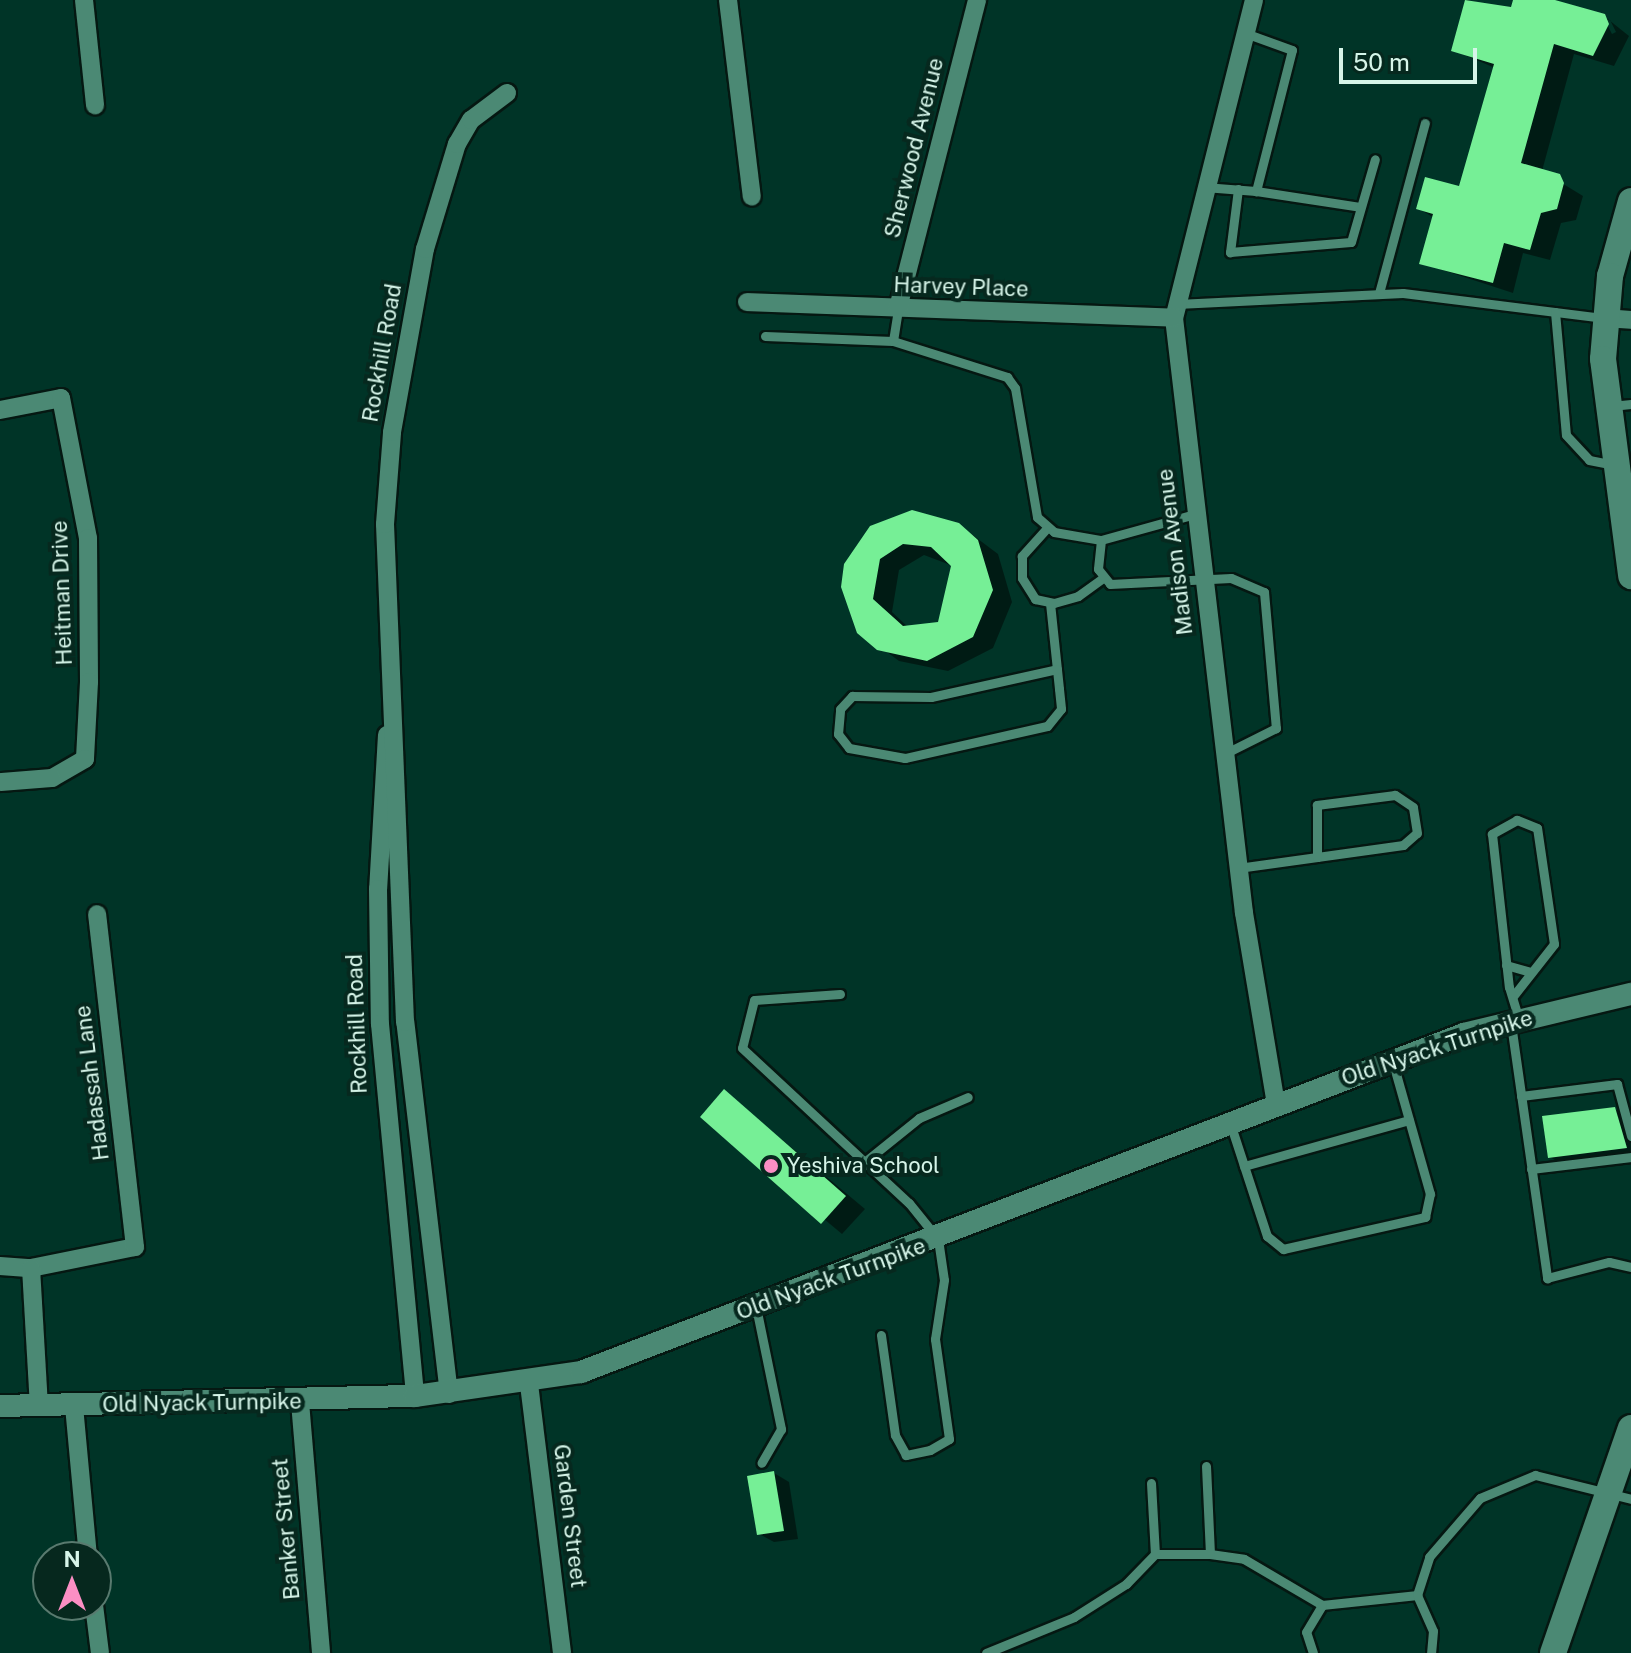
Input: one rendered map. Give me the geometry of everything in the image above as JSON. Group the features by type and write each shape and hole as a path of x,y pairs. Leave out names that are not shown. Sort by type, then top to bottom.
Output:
{"main road":[{"path":"1631,201 1604,318 1619,405 1616,465 1628,532 1631,576"},
{"path":"1553,1653 1622,1496 1629,1444"}],"street":[{"path":"84,0 95,105"},
{"path":"728,0 752,197"},
{"name":"Sherwood Avenue","path":"898,308 977,0"},
{"name":"Madison Avenue","path":"1254,0 1204,187 1175,311 1195,514 1238,868 1276,1104"},
{"name":"Rockhill Road","path":"449,1394 405,1022 394,649 385,524 405,339 457,144 471,120 507,93"},
{"name":"Harvey Place","path":"747,302 898,308 1175,311"},
{"path":"1604,318 1631,320"},
{"name":"Heitman Drive","path":"0,410 61,398 88,538 89,682 85,759 52,778 0,782"},
{"name":"Rockhill Road","path":"394,649 378,889 380,1024 415,1396"},
{"name":"Hadassah Lane","path":"31,1268 135,1247 97,914"},
{"name":"Old Nyack Turnpike","path":"0,1406 300,1402 449,1394 529,1384 756,1307 938,1239 1392,1061 1515,1020 1631,994"},
{"path":"0,1266 31,1268 39,1406"},
{"name":"Garden Street","path":"529,1384 562,1653"},
{"name":"Banker Street","path":"300,1402 321,1653"},
{"path":"74,1406 87,1541"},
{"path":"96,1621 100,1653"}],"lane":[{"path":"1245,33 1292,50 1256,191"},
{"path":"1379,293 1425,123"},
{"path":"1238,189 1230,252 1351,242 1375,159"},
{"path":"1204,187 1256,191 1360,207"},
{"path":"1175,311 1379,293 1604,318"},
{"path":"893,341 898,308"},
{"path":"1555,312 1566,435 1589,460 1616,465"},
{"path":"765,336 893,341 1007,377 1015,388 1037,517 1047,528 1101,540 1195,514"},
{"path":"1047,528 1022,556 1022,578 1035,599 1050,603 1078,596 1106,581 1241,580 1264,592 1277,697 1276,728 1224,754"},
{"path":"1101,540 1095,555 1106,581"},
{"path":"1050,603 1057,669 1061,709 1047,726 905,758 849,748 838,734 840,709 852,696 931,697 1057,669"},
{"path":"1238,868 1317,857 1403,845 1417,833 1413,807 1395,795 1317,805 1317,857"},
{"path":"1514,995 1554,944 1537,828 1517,820 1492,834 1506,965 1514,995 1521,1096 1547,1278 1609,1262 1631,1267"},
{"path":"1506,965 1531,972"},
{"path":"840,994 754,1000 742,1048 862,1164 909,1203 938,1239 944,1280 935,1339 949,1439 930,1450 906,1455 895,1435 881,1335"},
{"path":"1230,1122 1267,1236 1283,1249 1425,1217 1430,1194 1392,1061"},
{"path":"1521,1096 1617,1084 1631,1136"},
{"path":"862,1164 919,1118 968,1097"},
{"path":"1244,1166 1409,1120"},
{"path":"1531,1169 1631,1157"},
{"path":"756,1307 781,1429 761,1463"},
{"path":"1206,1466 1210,1554"},
{"path":"1431,1653 1433,1631 1417,1595 1429,1557 1480,1498 1535,1475 1622,1496"},
{"path":"1151,1483 1155,1554"},
{"path":"986,1653 1074,1617 1126,1584 1155,1554 1210,1554 1244,1559 1322,1605 1417,1595"},
{"path":"1313,1653 1306,1632 1322,1605"}],"building":[{"path":"1465,0 1511,7 1513,0 1555,0 1605,14 1609,24 1593,56 1554,44 1521,163 1560,174 1564,183 1557,209 1541,213 1530,250 1504,243 1493,283 1419,264 1433,214 1416,209 1425,177 1459,186 1494,64 1451,51"},
{"path":"912,510 959,523 978,540 993,590 973,637 927,661 877,650 857,633 841,587 844,564 870,526","holes":["903,544 931,547 951,566 938,622 903,626 873,599 880,559"]},
{"path":"724,1089 846,1196 821,1224 700,1117"},
{"path":"1615,1107 1627,1148 1548,1158 1542,1116"},
{"path":"774,1471 784,1531 757,1535 747,1476"}],"place":[{"name":"Yeshiva School","path":"771,1166"}]}
